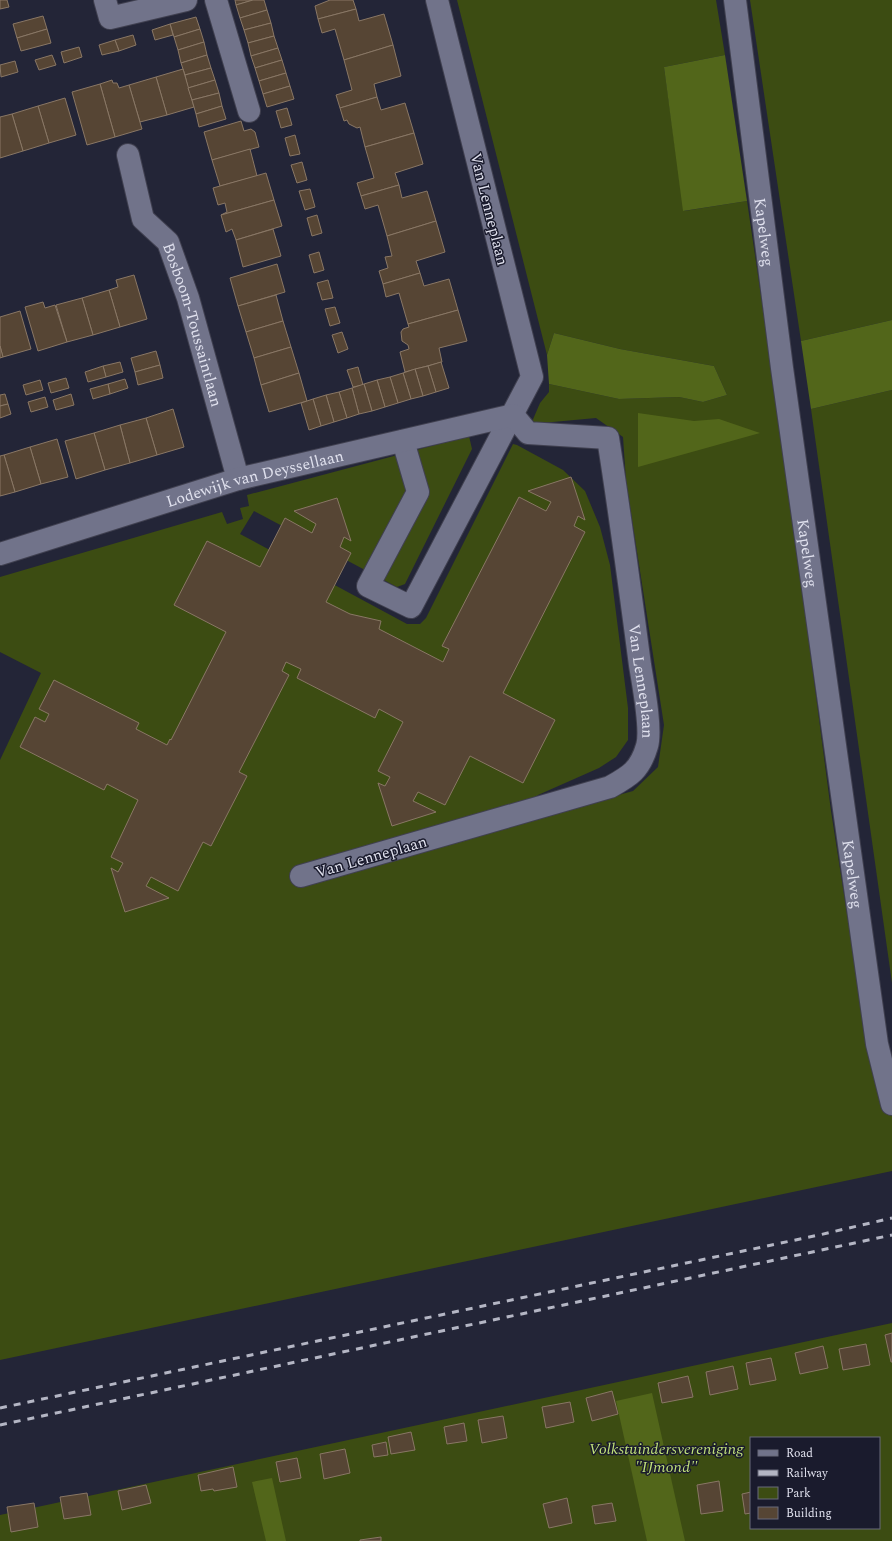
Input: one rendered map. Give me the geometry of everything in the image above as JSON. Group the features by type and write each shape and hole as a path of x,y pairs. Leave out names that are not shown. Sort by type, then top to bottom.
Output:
{"street":[{"path":"105,0 110,18 186,0"},
{"path":"216,0 249,111"},
{"name":"Van Lenneplaan","path":"403,441 418,492 368,586 411,607 532,377 437,0"},
{"name":"Kapelweg","path":"735,0 782,368 877,1044 892,1104"},
{"name":"Bosboom-Toussaintlaan","path":"128,155 143,219 168,242 188,298 238,479"},
{"name":"Van Lenneplaan","path":"301,876 610,788 632,775 642,761 648,744 646,712 623,535 608,438 528,433 513,415"},
{"name":"Lodewijk van Deyssellaan","path":"0,554 238,479 513,415"}],"green space":[{"path":"457,0 716,0 725,55 664,67 684,211 747,201 785,458 831,811 871,1068 892,1065 892,1171 0,1360 0,760 41,673 0,652 0,577 222,512 227,524 243,519 240,508 249,506 247,495 469,436 472,449 405,584 397,587 254,511 240,534 407,624 420,624 426,618 513,444 517,445 563,470 585,491 600,527 610,565 628,708 628,740 616,757 599,768 538,795 503,827 633,791 658,767 664,725 626,481 623,437 596,418 531,424 540,403 549,392 549,384 619,399 679,397 703,402 727,395 714,366 620,349 554,333 547,355"},
{"path":"750,0 892,0 892,320 801,341"},
{"path":"725,55 747,201 683,211 664,67"},
{"path":"892,320 892,390 811,409 801,341"},
{"path":"554,333 620,349 714,366 727,395 703,402 679,397 619,399 549,384 547,355"},
{"path":"892,390 892,983 811,409"},
{"path":"638,413 694,421 719,419 760,433 638,467"},
{"name":"Volkstuindersvereniging \"IJmond\"","path":"892,1323 892,1541 0,1541 0,1515"},
{"path":"652,1393 685,1541 647,1541 616,1401"},
{"path":"272,1478 286,1541 266,1541 252,1482"}],"building":[{"path":"0,0 7,0 9,7 0,9"},
{"path":"235,0 253,0 236,5"},
{"path":"253,0 264,0 267,10 240,18 236,5"},
{"path":"330,0 353,0 356,9 318,19 315,6"},
{"path":"356,9 359,21 384,14 393,45 344,60 335,29 322,33 318,19"},
{"path":"267,10 271,23 244,30 240,18"},
{"path":"43,16 47,29 17,38 13,24"},
{"path":"196,17 200,29 174,37 170,24"},
{"path":"271,23 274,36 248,43 244,30"},
{"path":"170,24 173,35 155,40 152,30"},
{"path":"47,29 51,43 21,51 17,38"},
{"path":"200,29 204,42 178,50 174,37"},
{"path":"133,35 136,45 119,51 115,40"},
{"path":"274,36 278,48 251,56 248,43"},
{"path":"115,40 119,51 102,55 99,45"},
{"path":"204,42 207,55 181,63 178,50"},
{"path":"393,45 401,76 374,84 377,97 340,108 336,95 352,90 344,60"},
{"path":"79,47 82,57 64,63 61,52"},
{"path":"278,48 282,60 255,68 251,56"},
{"path":"52,55 56,65 39,70 35,60"},
{"path":"207,55 211,68 185,75 181,63"},
{"path":"282,60 286,73 259,81 255,68"},
{"path":"15,61 18,72 1,77 0,65"},
{"path":"211,68 215,80 188,88 185,75"},
{"path":"183,69 194,107 167,115 156,77"},
{"path":"286,73 290,86 263,94 259,81"},
{"path":"156,77 167,115 140,122 129,85"},
{"path":"112,80 113,83 117,83 119,88 129,85 142,129 115,137 100,84"},
{"path":"215,80 219,93 192,100 188,88"},
{"path":"100,84 115,137 87,145 72,92"},
{"path":"290,86 294,99 267,107 263,94"},
{"path":"219,93 222,106 196,114 192,100"},
{"path":"377,97 381,110 405,103 414,133 365,147 360,127 357,128 349,124 347,120 344,121 340,108"},
{"path":"65,98 76,135 49,143 38,106"},
{"path":"38,106 49,143 23,151 12,114"},
{"path":"222,106 226,119 199,127 196,114"},
{"path":"287,108 292,125 281,128 276,111"},
{"path":"12,114 23,151 0,158 0,117"},
{"path":"241,121 244,131 251,129 255,132 259,147 212,160 204,132"},
{"path":"414,133 423,164 395,173 399,185 361,196 357,183 374,178 365,147"},
{"path":"295,135 300,154 290,156 285,138"},
{"path":"250,149 257,176 220,186 212,160"},
{"path":"302,162 307,180 297,183 291,165"},
{"path":"266,173 274,200 221,215 227,212 225,203 218,205 213,188"},
{"path":"399,185 402,198 427,191 436,221 387,236 378,205 365,209 361,196"},
{"path":"310,189 315,207 305,210 299,191"},
{"path":"274,200 282,226 236,240 232,229 226,232 221,215"},
{"path":"317,215 322,233 312,236 307,218"},
{"path":"436,221 445,252 416,261 420,273 383,284 379,271 388,268 385,257 392,256 387,236"},
{"path":"273,229 281,256 243,267 236,240"},
{"path":"319,252 324,270 314,273 309,255"},
{"path":"277,264 285,292 238,306 230,278"},
{"path":"420,273 424,286 449,279 458,310 408,324 399,293 386,297 383,284"},
{"path":"134,275 147,319 120,327 109,290 118,287 116,280"},
{"path":"328,280 333,298 322,300 317,283"},
{"path":"109,290 120,327 93,335 82,298"},
{"path":"276,295 283,321 246,332 238,306"},
{"path":"82,298 93,335 67,342 56,305"},
{"path":"43,302 45,308 55,305 67,342 38,351 25,307"},
{"path":"335,307 340,323 330,326 325,309"},
{"path":"458,310 467,341 439,348 442,362 405,372 400,352 409,349 408,345 402,341 401,332 403,329 409,327 408,324"},
{"path":"20,311 31,349 3,357 0,346 0,317"},
{"path":"283,321 291,347 254,358 246,332"},
{"path":"342,332 348,349 338,353 332,335"},
{"path":"0,346 3,357 0,358"},
{"path":"291,347 299,373 261,385 254,358"},
{"path":"156,351 160,365 135,372 131,358"},
{"path":"120,362 123,372 106,377 103,366"},
{"path":"441,362 449,388 436,392 428,366"},
{"path":"160,365 163,378 138,385 135,372"},
{"path":"103,366 106,377 88,382 85,372"},
{"path":"428,366 436,392 423,396 415,369"},
{"path":"358,367 363,385 353,387 347,370"},
{"path":"415,369 423,396 411,399 403,373"},
{"path":"299,373 307,401 269,412 261,385"},
{"path":"403,373 411,399 398,403 390,377"},
{"path":"390,377 398,403 385,407 377,380"},
{"path":"66,378 69,388 51,393 48,383"},
{"path":"125,379 128,388 110,394 108,384"},
{"path":"40,380 43,390 26,395 23,385"},
{"path":"377,380 385,407 372,411 364,384"},
{"path":"108,384 110,394 93,399 90,389"},
{"path":"364,384 372,411 359,414 352,388"},
{"path":"352,388 359,414 347,418 339,392"},
{"path":"339,392 347,418 334,422 326,395"},
{"path":"5,394 8,404 0,406 0,395"},
{"path":"71,394 74,405 56,410 53,400"},
{"path":"326,395 334,422 321,426 313,399"},
{"path":"45,397 48,407 31,412 28,402"},
{"path":"313,399 321,426 309,430 301,403"},
{"path":"8,404 11,414 0,418 0,406"},
{"path":"173,409 184,447 157,455 146,418"},
{"path":"146,418 157,455 130,463 120,425"},
{"path":"120,425 130,463 105,470 94,433"},
{"path":"94,433 105,470 76,479 65,441"},
{"path":"57,439 68,477 41,484 30,447"},
{"path":"30,447 41,484 15,492 4,455"},
{"path":"4,455 15,492 0,496 0,456"},
{"path":"571,477 585,520 578,516 574,526 585,532 503,693 555,720 523,783 470,756 445,805 418,792 413,801 436,812 392,826 378,783 385,786 390,777 378,771 403,722 379,709 375,718 297,678 301,669 286,662 282,671 289,675 239,772 247,776 211,846 203,842 178,891 151,877 146,886 169,898 125,912 111,868 118,872 123,863 111,857 138,800 107,784 104,790 20,747 35,717 45,722 49,714 39,709 54,680 139,723 136,729 167,745 170,739 171,740 226,632 174,605 207,541 260,567 285,518 312,533 316,524 294,511 337,498 351,541 344,537 340,547 351,553 326,602 350,614 381,621 379,629 443,662 449,649 442,646 519,497 546,511 551,502 528,491"},
{"path":"892,1333 892,1362 891,1362 885,1335"},
{"path":"866,1344 870,1365 843,1370 839,1349"},
{"path":"823,1346 828,1368 800,1374 795,1353"},
{"path":"771,1358 776,1380 750,1385 746,1363"},
{"path":"733,1366 738,1389 710,1395 706,1372"},
{"path":"688,1376 693,1397 662,1403 658,1383"},
{"path":"612,1391 618,1414 592,1421 586,1398"},
{"path":"570,1402 574,1422 546,1428 542,1407"},
{"path":"503,1416 507,1438 482,1443 478,1420"},
{"path":"464,1423 467,1441 447,1444 444,1427"},
{"path":"411,1432 415,1450 391,1454 388,1437"},
{"path":"386,1442 388,1455 374,1457 372,1445"},
{"path":"345,1449 350,1473 324,1479 320,1454"},
{"path":"297,1458 301,1478 280,1482 276,1462"},
{"path":"233,1467 237,1487 214,1491 213,1489 201,1491 198,1475"},
{"path":"719,1481 723,1511 701,1514 697,1485"},
{"path":"146,1485 151,1503 122,1510 118,1491"},
{"path":"750,1492 750,1513 745,1514 742,1494"},
{"path":"87,1493 91,1515 64,1519 60,1497"},
{"path":"567,1498 572,1523 549,1528 543,1504"},
{"path":"34,1503 38,1527 11,1532 7,1507"},
{"path":"612,1503 616,1521 595,1524 592,1506"},
{"path":"381,1537 381,1541 360,1541 360,1540"}],"railway":[{"path":"0,1408 819,1235 892,1218"},
{"path":"0,1425 892,1235"}]}
